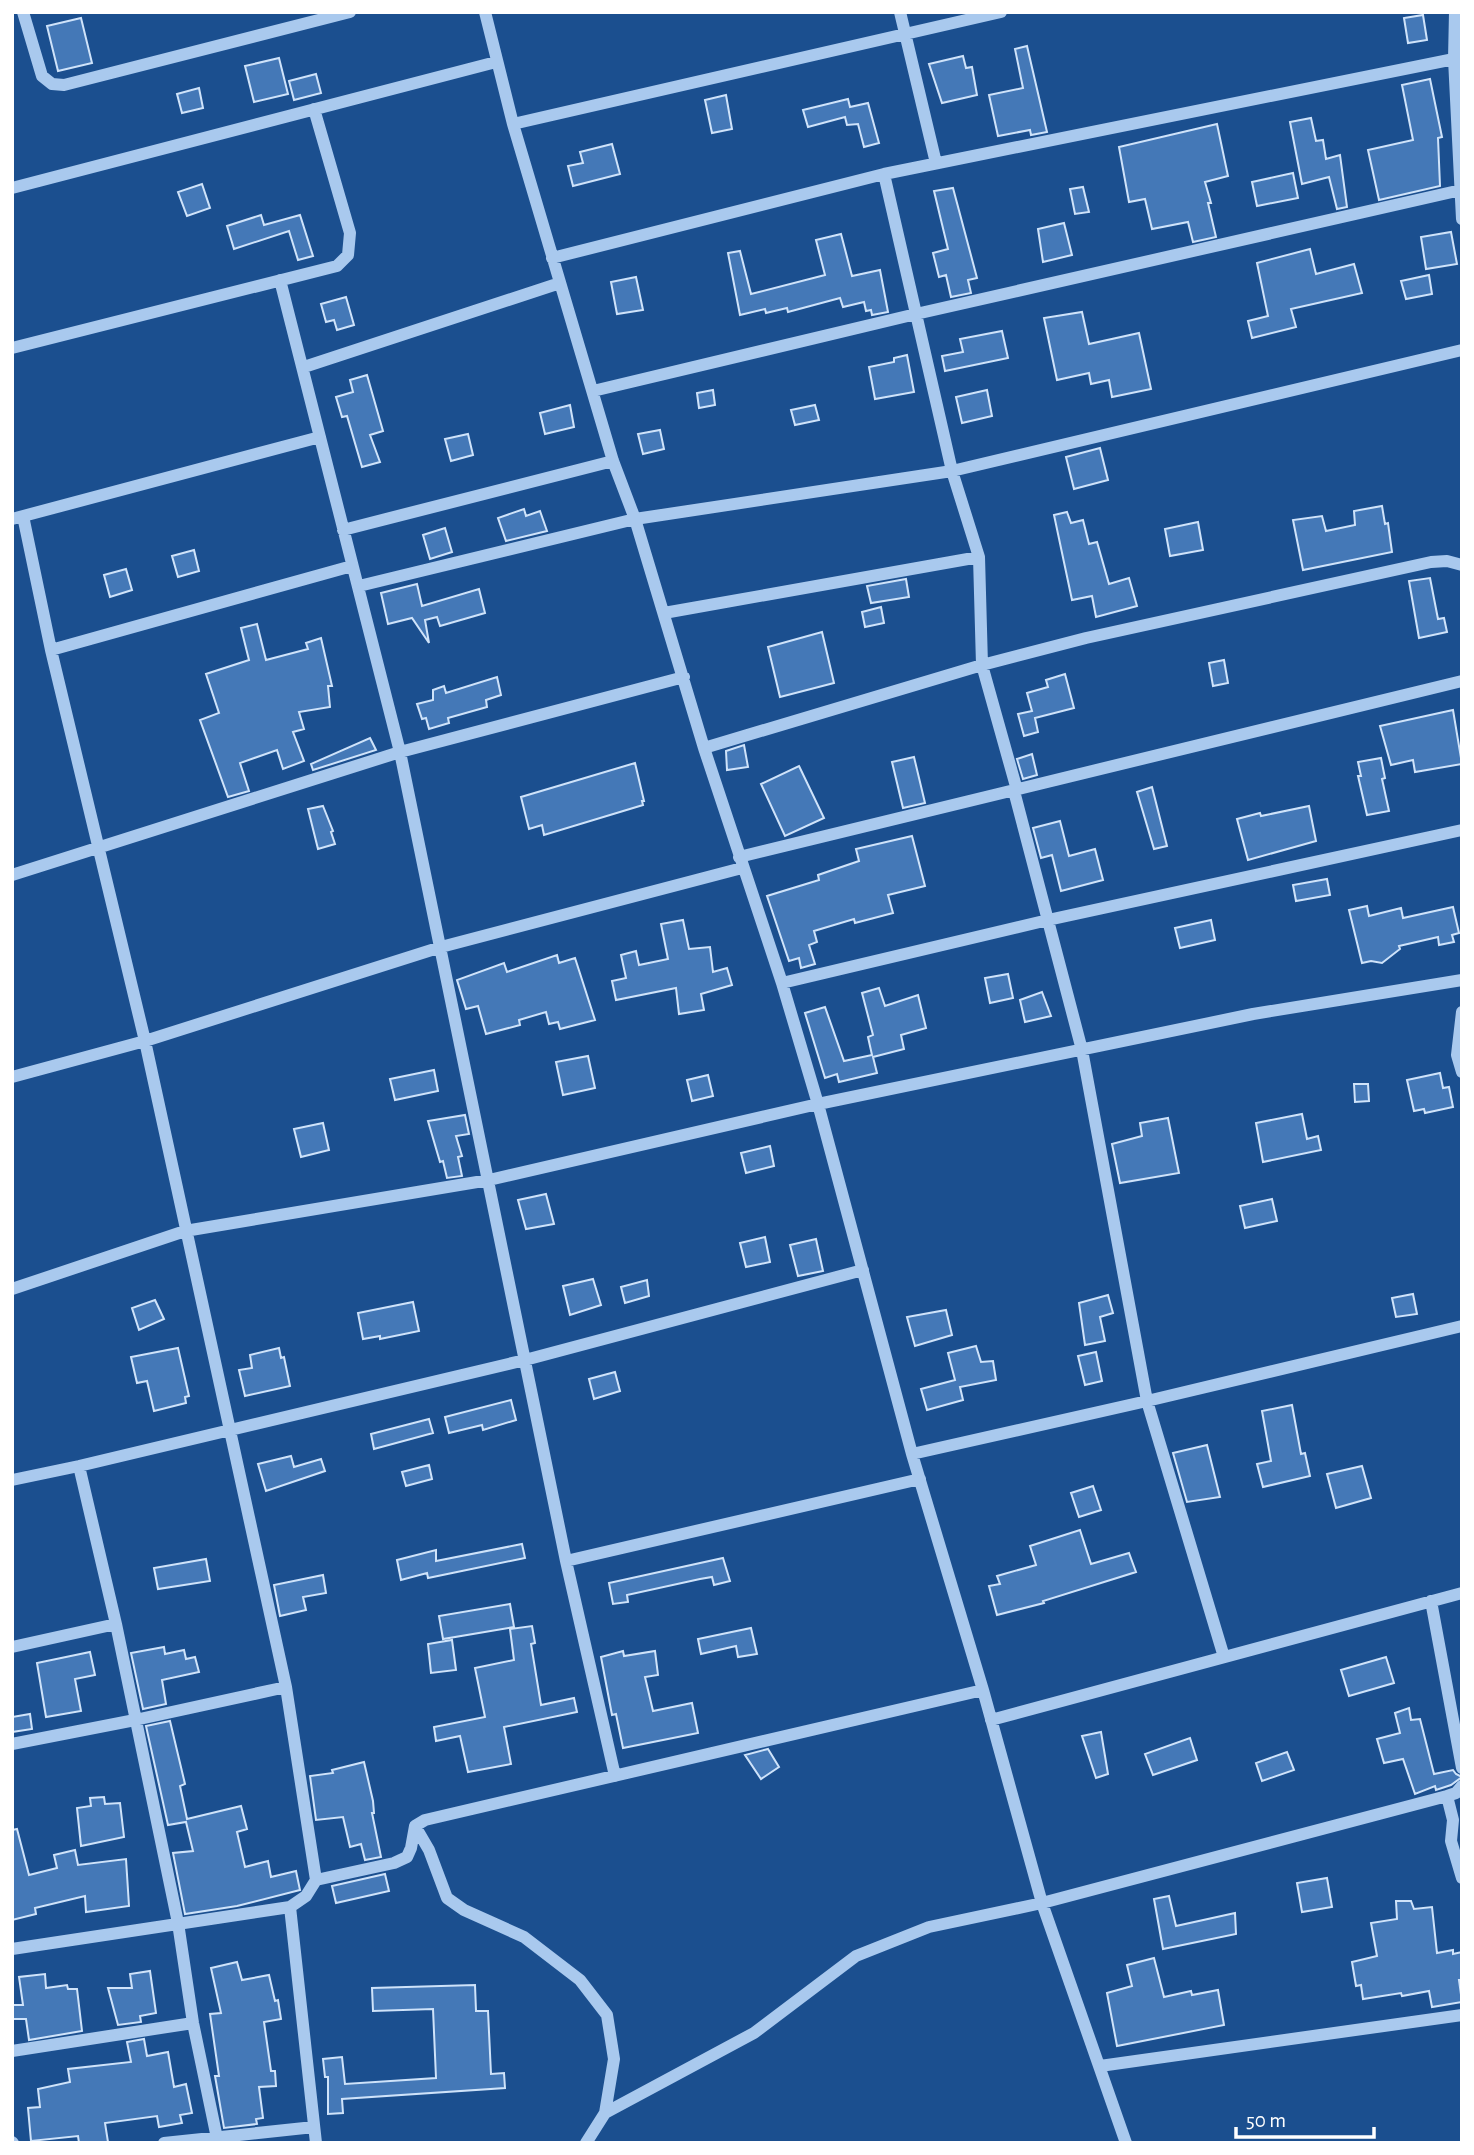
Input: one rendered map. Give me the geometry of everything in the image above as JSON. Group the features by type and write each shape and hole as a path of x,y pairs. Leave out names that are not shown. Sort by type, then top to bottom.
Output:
{"street":[{"path":"23,12 42,76 52,83 64,85 350,12"},
{"path":"485,12 513,124 613,461 635,519 704,748 782,983 818,1104 912,1454 983,1690 1042,1903 1126,2143"},
{"path":"900,12 936,163"},
{"path":"513,124 1001,12"},
{"path":"1455,12 1454,60 1462,219"},
{"path":"552,258 884,174 1454,60"},
{"path":"12,188 496,62"},
{"path":"12,348 337,266 348,255 350,233 314,109"},
{"path":"884,174 951,471 979,557 982,665 1082,1049 1147,1401 1224,1657"},
{"path":"593,391 916,314 1461,190"},
{"path":"281,280 400,751 566,1561 615,1776"},
{"path":"304,367 560,284"},
{"path":"359,586 635,519 951,471 1462,349"},
{"path":"12,1949 290,1906 306,1896 316,1880 286,1687 145,1041 17,517 320,437"},
{"path":"343,530 613,461"},
{"path":"664,613 979,557"},
{"path":"704,748 982,665 1086,638 1306,592 1430,562 1447,561 1462,565"},
{"path":"51,650 352,566"},
{"path":"12,875 400,751 684,677"},
{"path":"12,1077 145,1041 440,947 741,863 1016,790 1462,681"},
{"path":"782,983 1048,920 1462,830"},
{"path":"12,1289 185,1231 489,1180 818,1104 1082,1049 1263,1012 1462,980"},
{"path":"1462,1012 1457,1055 1462,1072"},
{"path":"12,1480 525,1360 863,1270"},
{"path":"912,1454 1462,1326"},
{"path":"79,1466 116,1624 178,1923 193,2023 218,2140"},
{"path":"566,1561 920,1479"},
{"path":"991,1720 1462,1593"},
{"path":"1431,1601 1462,1768"},
{"path":"12,1647 116,1624"},
{"path":"12,1744 286,1687"},
{"path":"316,1880 394,1863 407,1857 415,1826 425,1820 983,1690"},
{"path":"605,2113 754,2033 856,1956 929,1927 1042,1903 1447,1796 1456,1793 1462,1786"},
{"path":"1447,1796 1453,1820 1451,1841 1462,1878"},
{"path":"415,1826 429,1850 447,1899 464,1910 524,1937 580,1980 607,2015 614,2059 605,2113 586,2143"},
{"path":"290,1906 316,2143"},
{"path":"1100,2066 1462,2015"},
{"path":"12,2051 193,2023"},
{"path":"164,2143 218,2140 314,2127"}],"building":[{"path":"1423,15 1427,40 1408,43 1404,18"},
{"path":"81,18 92,63 58,71 47,26"},
{"path":"1027,46 1047,132 1031,135 1030,130 998,136 989,95 1023,88 1015,49"},
{"path":"963,56 966,68 972,67 977,95 942,103 929,64"},
{"path":"279,58 288,94 254,102 245,66"},
{"path":"316,74 321,93 294,100 289,81"},
{"path":"1430,79 1442,137 1438,138 1440,186 1379,200 1368,150 1413,140 1402,85"},
{"path":"199,88 203,108 182,113 177,94"},
{"path":"726,95 732,129 712,133 705,100"},
{"path":"848,99 850,107 868,103 879,143 864,147 858,124 847,125 845,117 808,127 803,110"},
{"path":"1311,118 1316,141 1323,140 1326,159 1340,155 1347,207 1337,209 1329,177 1302,184 1290,122"},
{"path":"1217,124 1228,176 1205,182 1216,237 1193,242 1188,222 1152,229 1145,199 1129,202 1119,147"},
{"path":"612,144 620,174 573,186 568,166 583,163 580,152"},
{"path":"1293,173 1298,198 1257,206 1252,182"},
{"path":"202,184 210,208 187,216 178,192"},
{"path":"1083,187 1089,212 1075,214 1070,189"},
{"path":"953,188 977,278 968,280 971,293 951,297 946,275 939,277 933,253 948,249 934,191"},
{"path":"261,215 264,225 300,215 313,256 298,260 289,231 234,249 227,226"},
{"path":"1064,223 1072,255 1043,262 1038,229"},
{"path":"1451,232 1457,264 1426,269 1421,237"},
{"path":"841,234 852,276 880,270 888,312 872,315 871,310 866,311 864,302 843,307 840,298 788,312 787,308 766,313 765,309 740,315 728,253 740,251 751,294 825,275 816,240"},
{"path":"1310,249 1316,274 1354,264 1362,293 1291,309 1296,327 1252,338 1248,321 1268,316 1257,263"},
{"path":"1429,275 1432,294 1406,299 1401,281"},
{"path":"636,277 643,310 617,314 611,282"},
{"path":"346,297 354,325 337,330 334,320 326,322 321,304"},
{"path":"1082,312 1089,344 1139,333 1151,389 1112,397 1109,380 1091,384 1089,373 1057,380 1044,318"},
{"path":"1002,331 1008,358 945,371 942,356 963,352 960,339"},
{"path":"907,355 914,392 875,399 869,367 894,362 894,358"},
{"path":"367,375 383,431 370,435 380,462 362,467 347,416 342,417 336,397 353,392 350,380"},
{"path":"713,390 715,405 699,408 697,393"},
{"path":"987,390 992,416 962,423 956,397"},
{"path":"570,405 574,427 545,434 540,413"},
{"path":"815,405 819,420 795,425 791,410"},
{"path":"660,430 664,449 643,454 638,434"},
{"path":"468,434 473,455 451,461 445,439"},
{"path":"1100,448 1108,480 1074,489 1066,457"},
{"path":"1382,506 1385,524 1388,523 1392,552 1303,570 1293,520 1322,516 1326,531 1355,525 1354,511"},
{"path":"524,509 526,516 540,511 547,531 506,541 498,518"},
{"path":"1067,512 1071,523 1083,520 1089,544 1097,542 1109,584 1129,578 1137,606 1096,617 1092,596 1072,600 1054,515"},
{"path":"1198,522 1203,550 1170,556 1165,529"},
{"path":"445,528 452,552 430,559 423,535"},
{"path":"194,550 199,571 178,577 172,556"},
{"path":"126,569 132,590 110,597 104,575"},
{"path":"1430,578 1438,619 1444,618 1447,632 1419,638 1409,581"},
{"path":"906,579 909,597 871,603 867,586"},
{"path":"417,584 422,606 479,589 485,613 440,626 437,617 425,620 429,643 412,618 388,624 381,593"},
{"path":"881,607 884,623 865,627 862,612"},
{"path":"257,624 266,660 308,649 306,643 321,638 332,686 328,686 330,707 299,712 304,729 293,732 304,761 283,769 277,750 240,763 249,791 228,797 200,720 219,713 206,674 249,660 241,628"},
{"path":"822,632 834,683 780,697 768,647"},
{"path":"1224,660 1228,683 1213,686 1209,663"},
{"path":"1065,674 1074,708 1035,718 1038,732 1024,736 1018,714 1032,711 1027,693 1048,687 1046,680"},
{"path":"497,677 501,695 486,700 487,707 448,718 449,723 429,729 426,718 422,719 417,704 433,700 433,690 444,686 446,693"},
{"path":"1453,710 1462,764 1415,772 1413,760 1391,765 1380,726"},
{"path":"370,738 376,750 313,770 311,764"},
{"path":"744,745 748,767 727,770 726,751"},
{"path":"1032,754 1037,775 1023,779 1017,759"},
{"path":"914,757 925,803 903,808 892,762"},
{"path":"1381,758 1385,778 1382,779 1389,811 1367,815 1358,776 1361,776 1358,762"},
{"path":"635,763 643,805 544,835 542,825 529,829 521,797"},
{"path":"799,766 824,818 785,836 761,784"},
{"path":"1152,787 1167,846 1154,849 1137,792"},
{"path":"323,806 335,844 318,849 308,809"},
{"path":"1309,806 1316,841 1248,860 1237,819"},
{"path":"1060,821 1069,856 1095,849 1103,880 1061,891 1052,855 1041,858 1033,828"},
{"path":"912,836 925,886 888,895 893,913 855,923 854,919 814,931 817,942 809,945 815,964 801,968 799,958 789,961 767,896 819,880 818,875 859,861 856,849"},
{"path":"1327,879 1330,895 1296,901 1293,885"},
{"path":"1367,906 1369,916 1401,908 1403,918 1453,907 1459,933 1452,935 1454,942 1439,945 1438,937 1399,946 1400,949 1382,963 1362,963 1349,910"},
{"path":"683,920 689,949 710,947 713,972 727,968 732,985 701,994 704,1010 679,1014 676,988 616,1000 612,981 626,978 621,955 636,951 639,965 668,959 661,924"},
{"path":"1211,920 1215,940 1180,948 1175,928"},
{"path":"557,955 559,963 575,958 595,1020 560,1029 558,1022 549,1024 546,1012 519,1020 520,1025 486,1034 478,1006 466,1009 457,980 504,963 507,972"},
{"path":"1008,974 1013,998 990,1003 985,978"},
{"path":"879,988 885,1006 918,995 926,1028 901,1035 904,1049 873,1057 877,1073 839,1082 837,1074 825,1078 805,1013 825,1007 844,1061 872,1055 868,1037 873,1035 862,993"},
{"path":"1042,992 1051,1016 1025,1022 1020,1000"},
{"path":"588,1056 595,1088 563,1095 556,1062"},
{"path":"434,1070 438,1091 395,1100 390,1079"},
{"path":"1440,1073 1443,1088 1449,1087 1453,1107 1425,1113 1424,1109 1414,1111 1407,1080"},
{"path":"708,1075 713,1096 692,1101 687,1080"},
{"path":"1354,1084 1368,1084 1369,1101 1355,1102"},
{"path":"1302,1114 1307,1139 1318,1136 1321,1150 1263,1162 1256,1123"},
{"path":"465,1115 469,1134 456,1136 462,1156 458,1157 462,1176 447,1178 428,1121"},
{"path":"1168,1118 1179,1173 1120,1183 1112,1144 1142,1136 1140,1123"},
{"path":"323,1123 329,1150 301,1157 294,1129"},
{"path":"770,1146 774,1166 746,1173 741,1153"},
{"path":"546,1194 554,1224 526,1229 518,1200"},
{"path":"1272,1199 1277,1221 1245,1228 1240,1206"},
{"path":"765,1237 770,1262 746,1267 740,1243"},
{"path":"816,1239 823,1271 798,1276 790,1245"},
{"path":"593,1279 601,1305 570,1315 563,1286"},
{"path":"647,1280 649,1296 625,1303 621,1287"},
{"path":"1413,1294 1417,1314 1396,1317 1392,1298"},
{"path":"1108,1295 1113,1313 1100,1317 1105,1341 1085,1345 1079,1303"},
{"path":"155,1300 164,1319 139,1330 132,1308"},
{"path":"413,1302 419,1331 380,1339 380,1336 363,1339 358,1313"},
{"path":"946,1310 952,1335 915,1346 907,1317"},
{"path":"976,1346 981,1362 993,1361 996,1380 960,1387 963,1400 927,1410 921,1389 955,1380 948,1353"},
{"path":"178,1348 189,1396 185,1397 186,1403 154,1411 147,1381 137,1383 131,1357"},
{"path":"279,1348 281,1358 284,1357 290,1386 245,1396 239,1370 252,1368 250,1355"},
{"path":"1096,1352 1102,1381 1085,1385 1078,1356"},
{"path":"615,1372 620,1391 594,1399 589,1379"},
{"path":"511,1400 516,1420 483,1430 482,1425 449,1433 445,1417"},
{"path":"1292,1405 1301,1454 1305,1453 1310,1476 1263,1487 1257,1464 1271,1461 1262,1411"},
{"path":"429,1419 433,1433 374,1449 371,1434"},
{"path":"1207,1445 1220,1497 1187,1502 1173,1453"},
{"path":"291,1456 294,1467 321,1459 325,1471 266,1491 258,1464"},
{"path":"429,1465 432,1479 406,1486 402,1472"},
{"path":"1362,1466 1371,1498 1336,1508 1327,1474"},
{"path":"1093,1486 1101,1510 1079,1517 1071,1493"},
{"path":"1080,1530 1091,1564 1129,1553 1136,1572 1043,1601 1044,1603 997,1615 989,1586 1000,1584 997,1576 1036,1565 1030,1546"},
{"path":"522,1544 525,1558 428,1578 427,1573 401,1580 397,1560 436,1550 436,1561"},
{"path":"723,1558 730,1581 714,1585 712,1577 700,1579 627,1595 628,1602 613,1604 609,1583"},
{"path":"206,1559 210,1581 158,1589 154,1568"},
{"path":"323,1575 326,1593 303,1597 306,1610 280,1616 274,1585"},
{"path":"510,1604 514,1627 443,1639 439,1616"},
{"path":"532,1626 535,1643 531,1644 541,1705 574,1698 577,1712 504,1727 511,1764 468,1772 460,1736 436,1741 434,1727 485,1717 475,1668 514,1660 510,1629"},
{"path":"751,1628 757,1654 738,1657 736,1646 701,1654 698,1639"},
{"path":"452,1640 456,1670 431,1673 428,1644"},
{"path":"164,1647 165,1654 184,1650 186,1659 195,1657 199,1672 162,1680 166,1704 143,1709 131,1653"},
{"path":"623,1651 624,1656 655,1651 658,1675 645,1677 653,1711 692,1703 698,1733 623,1748 616,1714 612,1715 601,1657"},
{"path":"90,1652 95,1675 75,1679 81,1711 46,1717 37,1663"},
{"path":"1386,1657 1394,1683 1349,1696 1341,1670"},
{"path":"1409,1708 1411,1720 1420,1719 1434,1774 1453,1770 1462,1777 1451,1785 1436,1790 1435,1786 1415,1794 1403,1759 1384,1763 1377,1739 1400,1733 1395,1713"},
{"path":"30,1714 32,1729 12,1732 12,1717"},
{"path":"170,1721 185,1784 180,1786 187,1819 241,1806 247,1829 237,1832 245,1867 268,1861 271,1877 296,1871 300,1890 237,1906 185,1914 173,1853 193,1851 186,1822 168,1825 146,1726"},
{"path":"1101,1732 1108,1774 1096,1778 1082,1736"},
{"path":"1190,1738 1197,1760 1153,1775 1145,1754"},
{"path":"768,1749 779,1767 761,1779 745,1755"},
{"path":"1287,1752 1294,1770 1262,1781 1256,1763"},
{"path":"364,1762 381,1857 365,1860 361,1844 350,1847 343,1817 316,1820 310,1776 333,1773 332,1770"},
{"path":"104,1797 105,1804 120,1803 124,1837 81,1846 77,1808 91,1806 90,1798"},
{"path":"17,1829 29,1875 57,1868 54,1855 75,1850 78,1865 126,1859 129,1906 86,1912 85,1896 35,1908 36,1914 12,1920 12,1830"},
{"path":"385,1874 389,1891 336,1903 332,1886"},
{"path":"1327,1878 1332,1907 1302,1912 1297,1883"},
{"path":"1169,1896 1176,1926 1235,1913 1236,1934 1163,1949 1154,1899"},
{"path":"1396,1901 1411,1901 1414,1909 1432,1907 1437,1953 1453,1950 1453,1954 1462,1952 1462,1980 1459,1980 1462,2002 1432,2007 1429,1991 1363,1999 1361,1985 1356,1986 1352,1962 1377,1956 1371,1923 1397,1919"},
{"path":"1154,1958 1164,1997 1191,1991 1192,1995 1218,1990 1224,2025 1117,2046 1107,1993 1132,1986 1127,1965"},
{"path":"237,1962 242,1980 269,1975 275,2001 278,2000 281,2019 264,2022 271,2071 275,2071 276,2086 259,2087 263,2118 256,2119 257,2124 224,2128 215,2076 219,2076 210,2014 221,2013 211,1968"},
{"path":"150,1971 156,2013 140,2016 141,2022 118,2025 108,1988 132,1988 130,1974"},
{"path":"45,1974 46,1988 67,1985 68,1989 77,1989 82,2031 29,2040 26,2019 12,2019 12,2005 23,2005 19,1977"},
{"path":"475,1985 476,2011 488,2011 491,2074 504,2073 505,2088 342,2099 343,2113 328,2114 328,2077 325,2077 323,2059 342,2057 345,2084 436,2078 433,2009 373,2011 372,1988"},
{"path":"144,2039 147,2056 168,2052 174,2087 186,2084 192,2113 180,2115 182,2123 159,2127 157,2116 105,2123 108,2142 79,2143 78,2136 31,2141 28,2108 40,2107 38,2089 70,2082 68,2069 131,2062 127,2042"}]}
